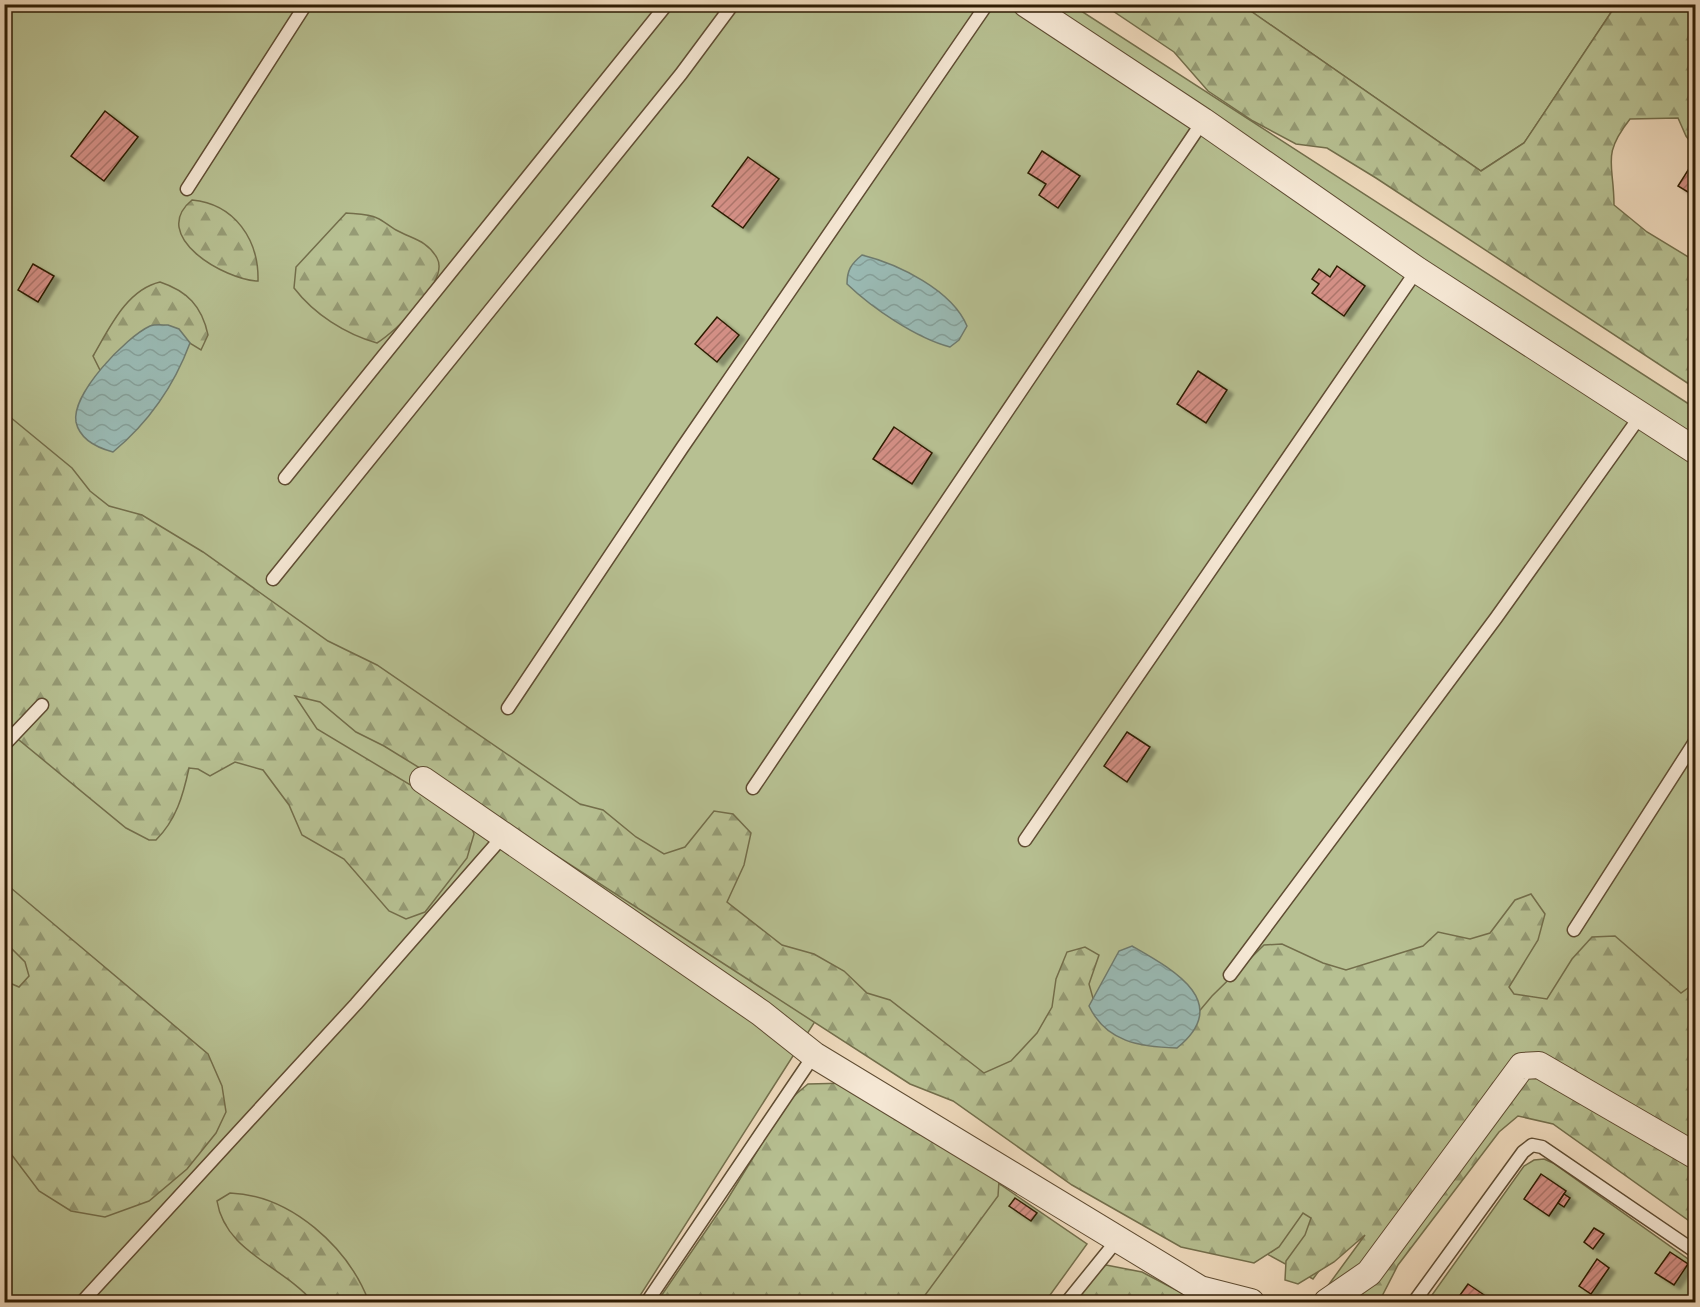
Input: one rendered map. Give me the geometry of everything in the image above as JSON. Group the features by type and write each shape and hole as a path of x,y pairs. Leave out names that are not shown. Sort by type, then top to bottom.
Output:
{"street":[{"path":"1026,4 1203,121 1417,270 1695,452"},
{"path":"423,780 761,1013 814,1055 1200,1289 1251,1302"},
{"path":"1328,1302 1369,1273 1522,1066 1539,1065 1695,1156"}],"lane":[{"path":"187,189 306,4"},
{"path":"285,478 667,4"},
{"path":"273,579 681,74 733,4"},
{"path":"508,708 675,458 987,4"},
{"path":"753,788 1203,121"},
{"path":"1025,840 1417,270"},
{"path":"1230,975 1496,618 1641,415"},
{"path":"4,745 42,705"},
{"path":"1574,930 1695,741"},
{"path":"82,1302 348,1013 504,836"},
{"path":"647,1302 814,1055"},
{"path":"1414,1302 1523,1152 1532,1145 1542,1146 1695,1252"},
{"path":"1067,1302 1118,1239"}],"green space":[{"path":"5,5 1072,5 1695,408 1695,1112 1519,997 1313,1279 821,1012 636,1302 5,1302"},
{"path":"1104,5 1242,5 1481,171 1524,143 1616,5 1695,5 1695,148 1686,136 1678,118 1630,119 1615,142 1611,160 1614,205 1647,232 1695,261 1695,388 1327,148 1296,144 1253,121 1208,91 1174,52"},
{"path":"1242,5 1616,5 1524,143 1481,171"},
{"path":"192,200 221,209 242,227 254,252 258,281 244,279 211,264 196,254 185,241 179,228 181,214"},
{"path":"346,213 380,219 429,247 437,258 439,268 436,279 419,305 377,343 331,322 294,288 296,267"},
{"path":"160,282 185,295 202,316 208,335 201,350 180,337 100,370 93,356 112,323 137,293"},
{"path":"4,412 72,468 90,491 109,506 142,515 203,552 328,641 377,665 580,804 603,810 636,837 664,854 685,847 714,811 733,814 751,833 744,865 727,902 782,945 814,954 844,971 867,993 890,1000 984,1073 1011,1061 1037,1033 1052,1007 1056,979 1067,952 1085,947 1099,955 1089,984 1096,1009 1175,1040 1212,996 1264,945 1282,944 1323,963 1346,970 1423,946 1438,932 1470,939 1490,933 1515,900 1531,894 1545,914 1538,940 1509,987 1514,994 1547,999 1572,959 1592,937 1615,936 1681,993 1695,983 1695,1225 1553,1124 1518,1116 1499,1132 1398,1265 1379,1302 1316,1302 1365,1235 1334,1262 1298,1284 1285,1280 1286,1261 1305,1235 1311,1218 1303,1213 1279,1247 1254,1263 1181,1247 1072,1185 953,1101 910,1084 436,778 384,746 356,732 320,702 295,696 317,729 469,820 474,834 467,858 425,912 406,919 389,911 344,859 302,835 289,805 263,770 235,762 210,776 198,769 189,768 174,816 156,840 149,840 126,828 8,731 5,733"},
{"path":"5,883 208,1054 222,1086 226,1112 216,1133 187,1169 149,1201 105,1217 71,1211 39,1191 5,1146 5,981 19,987 29,976 25,962 5,942"},
{"path":"849,1083 999,1181 998,1196 920,1302 657,1302 727,1200 788,1101 808,1084"},
{"path":"868,1107 1001,1185 1087,1244 1045,1302 733,1302"},
{"path":"1544,1159 1553,1163 1695,1264 1695,1302 1427,1302 1524,1166 1534,1160"},
{"path":"230,1193 253,1196 274,1203 295,1214 314,1228 347,1262 369,1302 313,1302 301,1289 243,1246 231,1233 222,1219 217,1201"},
{"path":"1106,1265 1142,1272 1199,1302 1067,1302 1090,1276"}],"water":[{"path":"862,255 907,272 937,290 960,313 967,326 959,340 950,347 923,337 895,321 857,293 847,284 847,279 850,268"},
{"path":"152,325 168,325 179,329 190,343 184,359 159,403 138,429 113,452 90,442 81,434 76,422 77,410 91,382 115,354 140,332"},
{"path":"1132,946 1179,976 1191,988 1198,1002 1200,1016 1193,1031 1177,1048 1137,1044 1115,1035 1096,1018 1089,1006 1119,951"}],"building":[{"path":"105,111 138,137 104,181 71,156"},
{"path":"1042,151 1080,176 1058,208 1039,195 1046,184 1028,173"},
{"path":"748,157 779,179 743,228 712,206"},
{"path":"1690,167 1696,171 1696,197 1678,186"},
{"path":"33,264 54,276 38,302 18,290"},
{"path":"1337,266 1365,286 1344,316 1312,293 1319,284 1312,279 1319,269 1330,277"},
{"path":"717,317 739,335 717,362 695,344"},
{"path":"1198,371 1227,390 1206,423 1177,404"},
{"path":"894,427 932,453 912,484 873,459"},
{"path":"1127,732 1150,747 1127,782 1104,766"},
{"path":"1541,1174 1566,1191 1549,1216 1524,1199"},
{"path":"1564,1194 1570,1198 1564,1207 1558,1203"},
{"path":"1015,1198 1037,1213 1031,1221 1009,1206"},
{"path":"1594,1228 1604,1234 1593,1249 1584,1242"},
{"path":"1670,1252 1688,1264 1674,1285 1655,1273"},
{"path":"1597,1259 1609,1268 1591,1294 1579,1286"},
{"path":"1468,1284 1493,1301 1455,1302"}]}
